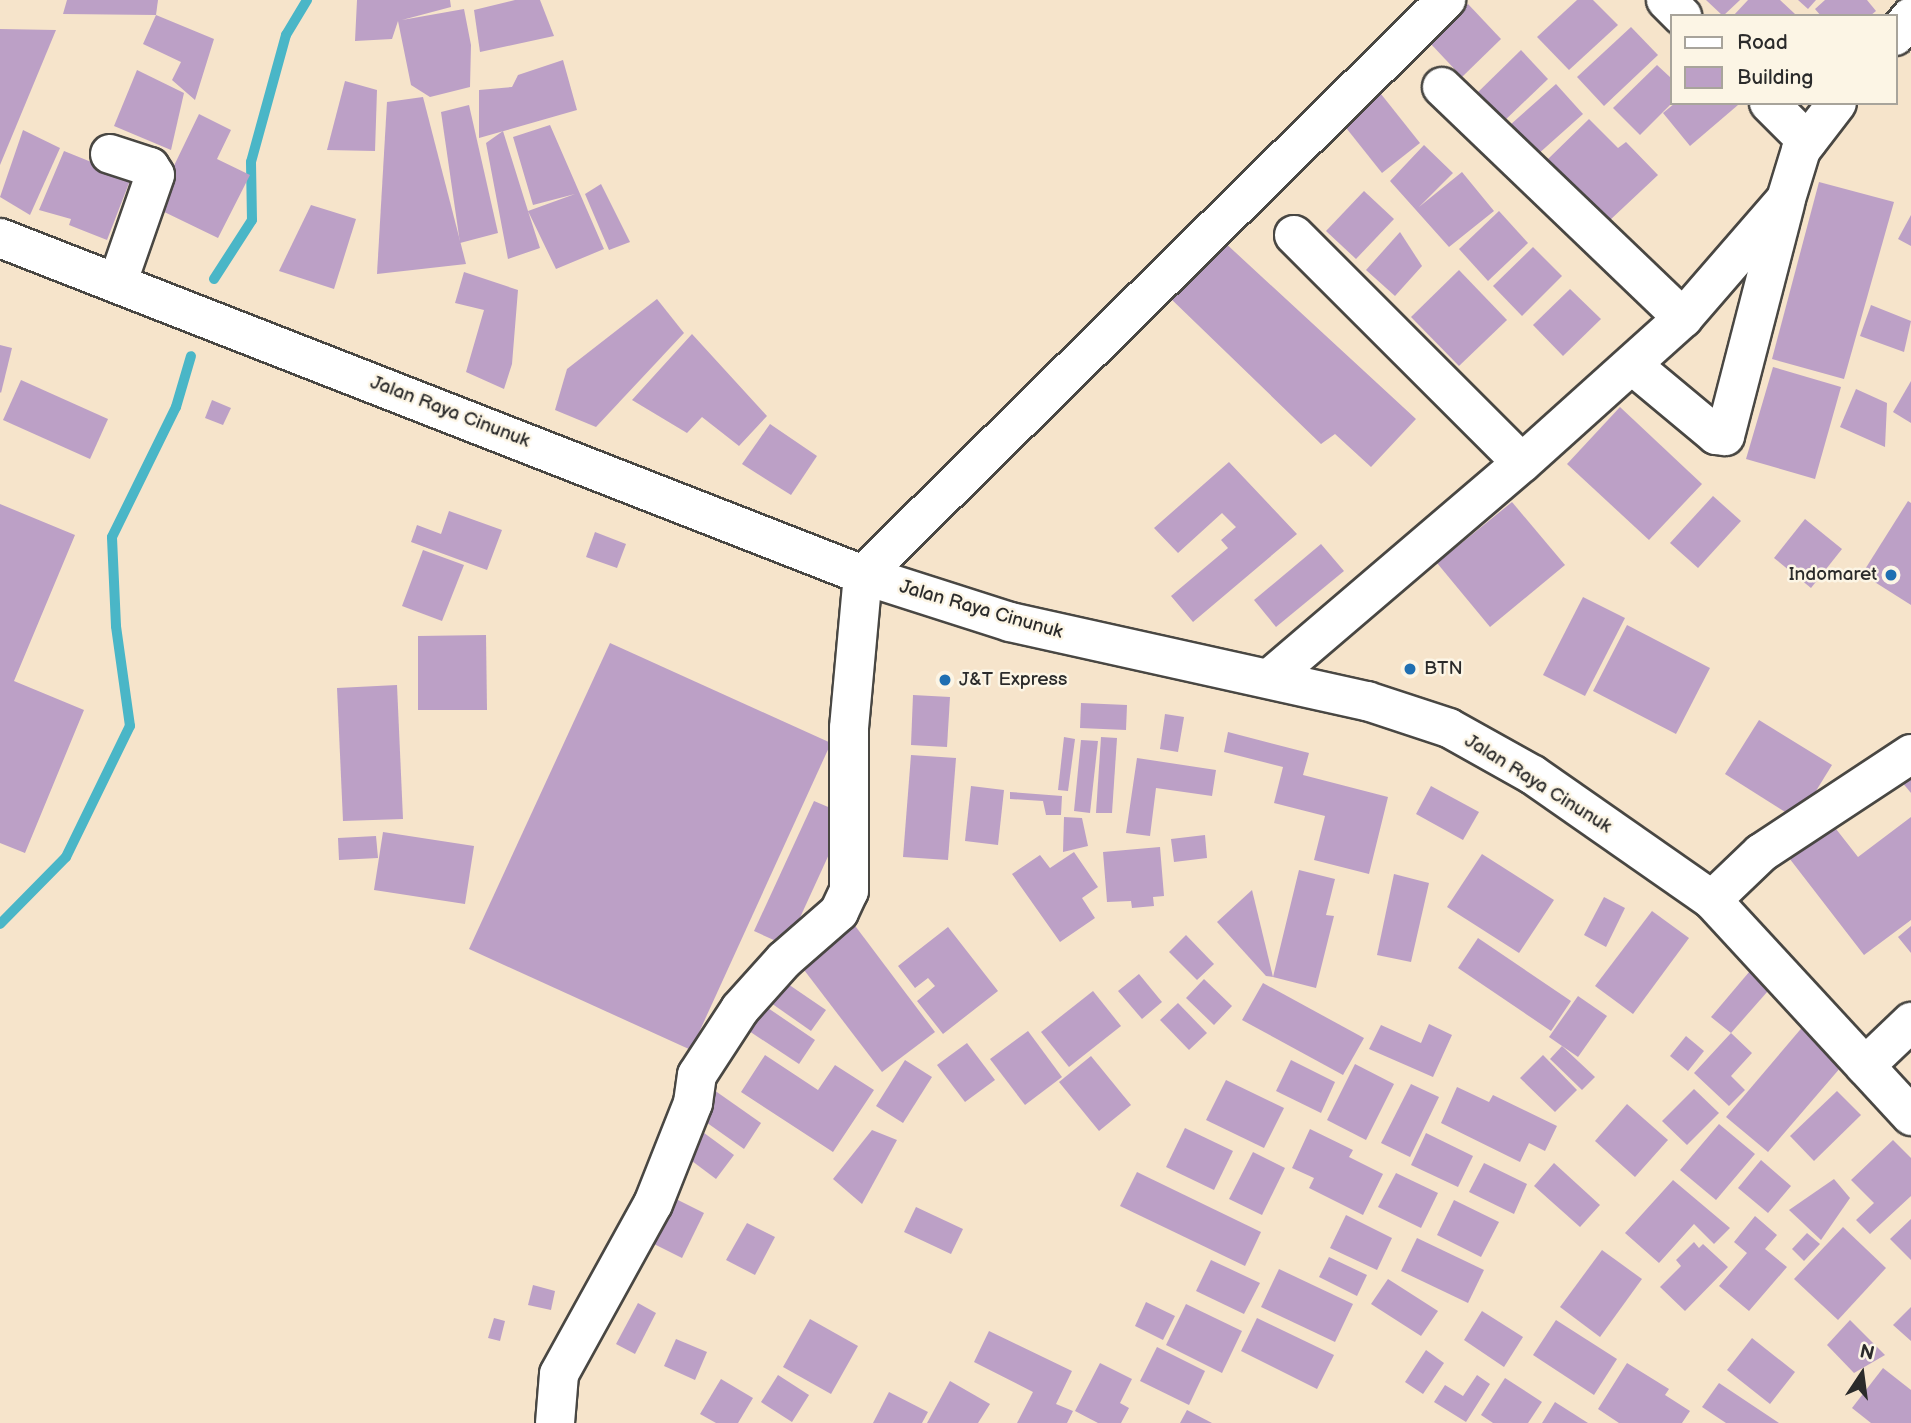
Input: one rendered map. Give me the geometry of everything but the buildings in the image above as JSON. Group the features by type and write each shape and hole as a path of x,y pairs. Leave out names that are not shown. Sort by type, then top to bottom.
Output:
{"main road":[{"path":"555,1423 559,1374 653,1204 693,1103 697,1075 740,1009 784,960 839,912 849,891 849,728 863,575 1446,0"},
{"path":"1666,0 1680,14"},
{"path":"1897,34 1911,17"},
{"path":"1442,86 1683,318"},
{"path":"1771,105 1807,141"},
{"path":"1632,365 1716,435 1725,436 1786,200 1807,141 1835,105"},
{"path":"110,154 150,167 155,175 118,281"},
{"path":"1270,678 1522,463 1683,318 1786,200"},
{"path":"1294,235 1522,463"},
{"name":"Jalan Raya Cinunuk","path":"0,238 118,281 863,575 1010,622 1367,701 1449,728 1532,775 1712,900 1911,1116"},
{"path":"1712,900 1761,853 1911,754"},
{"path":"1865,1066 1911,1022"}],"waterway":[{"path":"214,279 252,220 251,162 286,35 307,0"},
{"path":"0,924 66,857 130,726 116,626 112,537 176,407 191,356"}],"place":[{"name":"Indomaret","path":"1891,575"},
{"name":"BTN","path":"1410,669"},
{"name":"J&T Express","path":"945,680"}]}
